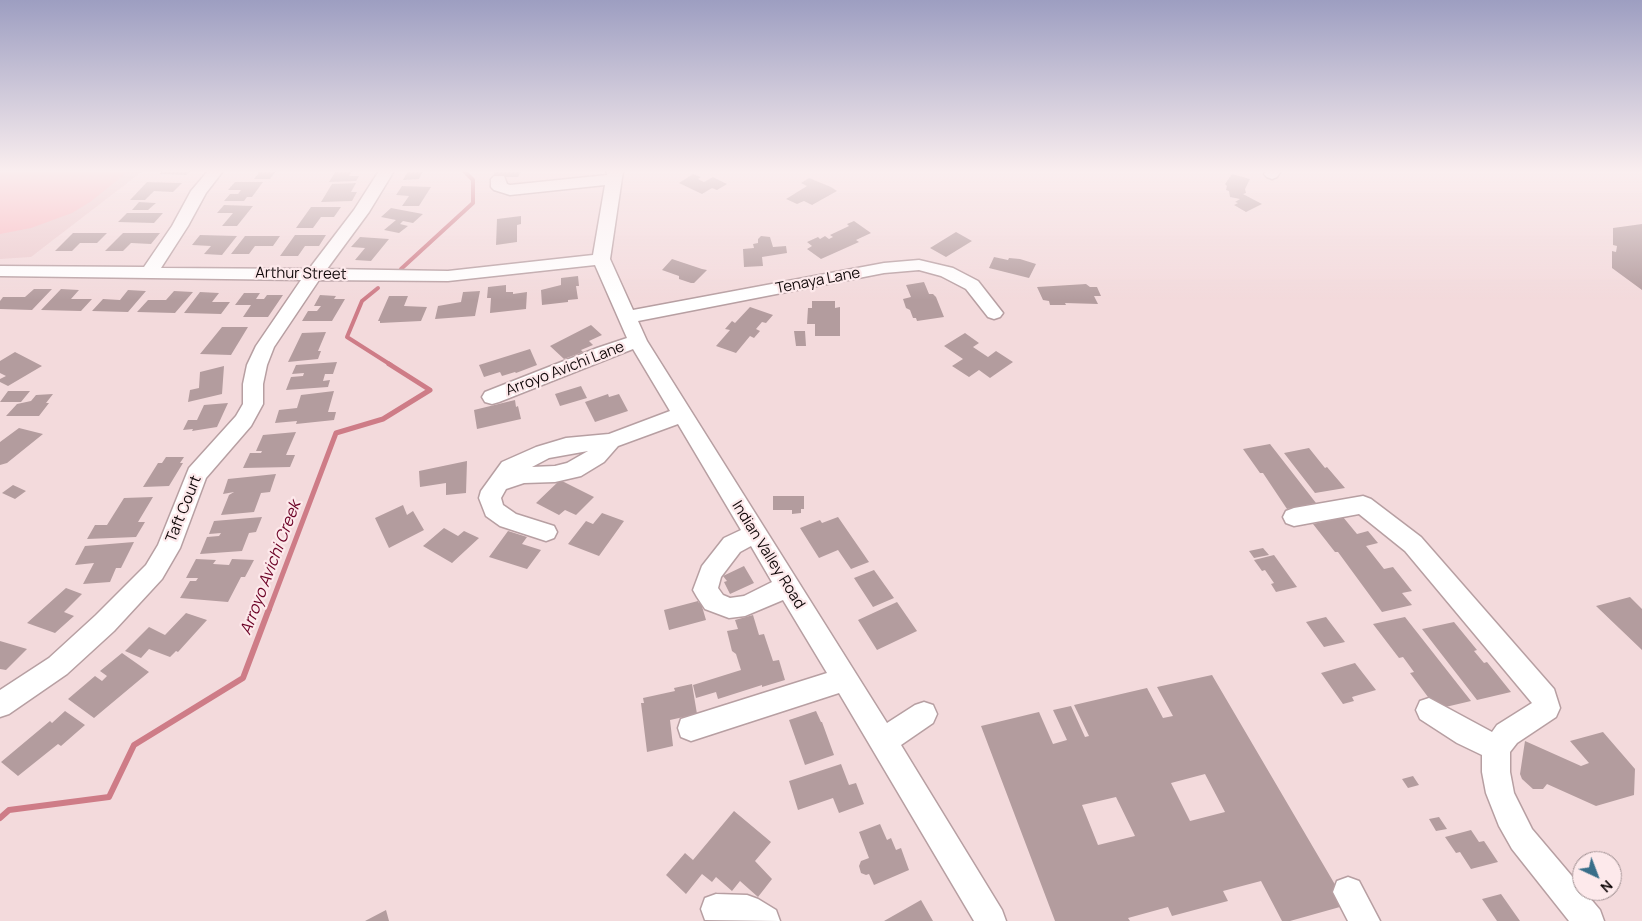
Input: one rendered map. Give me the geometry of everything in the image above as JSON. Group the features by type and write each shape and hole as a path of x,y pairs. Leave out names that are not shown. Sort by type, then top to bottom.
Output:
{"street":[{"path":"150,272 186,214"},
{"name":"Taft Court","path":"0,705 58,666 105,623 154,572 168,548 197,474 244,421 254,404 253,384 257,365 265,346 314,274 359,214"},
{"path":"602,259 608,214"},
{"name":"Arthur Street","path":"0,271 448,276 602,259"},
{"name":"Indian Valley Road","path":"602,259 638,342 991,921"},
{"name":"Tenaya Lane","path":"627,317 884,268 918,265 947,272 972,285 994,313"},
{"name":"Arroyo Avichi Lane","path":"492,397 604,352 638,342"},
{"path":"546,532 508,520 494,510 490,498 497,484 524,475 554,474 573,470 590,462 611,441 682,414"},
{"path":"1294,517 1363,505 1412,544 1545,698 1548,708 1507,734 1496,748 1496,772 1500,793 1508,816 1522,839 1589,921"},
{"path":"755,534 732,545 710,573 705,590 714,602 729,608 745,606 768,597 786,586"},
{"path":"691,728 845,680"},
{"path":"1429,710 1467,734 1496,748"},
{"path":"883,741 924,714"},
{"path":"1348,892 1365,921"},
{"path":"716,909 747,910 765,921"}],"shaded area":[{"path":"0,214 87,214 31,257 0,259"},
{"path":"0,214 69,214 31,228 0,234"}],"building":[{"path":"126,214 162,214 154,223 118,222"},
{"path":"232,214 247,214 237,226 222,226"},
{"path":"306,214 336,214 334,217 321,217 313,228 296,228"},
{"path":"384,214 423,214 413,223 403,221 400,224 408,226 399,233 384,230 396,220 381,217"},
{"path":"521,216 521,224 517,225 517,242 496,245 497,219"},
{"path":"854,221 871,233 856,240 859,242 821,259 807,249 812,246 807,242 825,236 829,239 833,237 830,235 849,226 847,224"},
{"path":"1642,224 1642,290 1612,268 1612,251 1616,252 1617,246 1613,245 1613,228"},
{"path":"956,232 972,241 946,257 930,248"},
{"path":"73,233 107,233 97,243 80,243 72,251 55,251"},
{"path":"123,233 160,233 151,244 131,243 123,251 105,251"},
{"path":"200,235 237,236 222,255 204,254 211,246 192,245"},
{"path":"295,235 326,235 319,246 305,246 298,256 280,256"},
{"path":"245,236 280,236 273,246 255,246 249,254 231,254"},
{"path":"761,236 770,237 773,247 786,246 787,253 762,257 763,266 744,267 743,249 754,248 753,244 758,243 758,239"},
{"path":"360,237 389,239 371,261 355,260 365,248 351,247"},
{"path":"994,257 1008,260 1009,258 1020,259 1036,264 1029,278 989,268"},
{"path":"672,259 707,270 694,283 691,283 662,270"},
{"path":"578,276 579,286 576,286 578,299 542,305 541,290 561,285 561,278"},
{"path":"924,282 929,294 933,294 936,297 944,317 917,321 916,318 913,318 910,310 906,308 903,299 911,297 906,285"},
{"path":"1086,284 1090,287 1097,287 1101,296 1094,296 1098,304 1065,303 1066,305 1050,305 1049,301 1043,300 1037,287"},
{"path":"506,285 506,292 513,292 513,294 527,292 526,309 490,313 491,298 487,298 488,287"},
{"path":"34,289 52,289 32,310 0,309 0,301 3,297 25,297"},
{"path":"61,289 79,290 71,299 92,299 81,311 41,310"},
{"path":"128,290 146,291 128,312 92,311 103,299 120,300"},
{"path":"174,291 193,292 175,313 137,312 148,300 166,300"},
{"path":"480,291 475,316 435,319 438,306 461,302 463,292"},
{"path":"200,292 219,293 212,302 230,302 221,314 184,313"},
{"path":"244,293 260,293 256,299 264,299 267,295 283,295 268,317 243,317 251,305 235,305"},
{"path":"320,295 336,296 334,299 345,299 332,321 302,321 308,311 317,311 321,306 314,306"},
{"path":"389,296 408,296 404,306 427,307 421,321 380,323 378,321"},
{"path":"812,301 835,301 835,308 840,307 840,336 815,336 815,324 807,324 808,308 812,308"},
{"path":"750,307 773,315 766,323 762,322 756,329 760,331 754,338 750,336 736,353 716,346 730,330 725,329 732,321 735,323"},
{"path":"591,325 602,335 589,341 593,345 581,350 583,352 564,359 550,346"},
{"path":"222,327 248,327 231,355 200,354"},
{"path":"794,331 805,331 806,346 796,346"},
{"path":"326,332 318,351 321,351 318,359 288,362 302,333"},
{"path":"965,333 979,343 973,347 988,357 996,351 1013,362 990,378 979,370 969,377 952,366 963,359 944,346"},
{"path":"530,349 537,365 516,373 502,376 500,372 484,377 479,365"},
{"path":"15,352 42,366 8,386 0,382 0,379 6,376 0,373 0,361"},
{"path":"337,362 333,374 325,374 323,381 330,380 328,387 286,390 291,377 303,376 304,373 292,374 296,365"},
{"path":"224,366 222,394 188,402 190,390 199,388 200,372"},
{"path":"581,386 587,398 560,406 555,394"},
{"path":"8,391 30,391 21,402 0,402"},
{"path":"334,391 328,412 336,412 334,420 296,424 297,421 275,423 279,410 297,408 301,395"},
{"path":"53,394 39,416 6,416 17,404 31,401 36,395"},
{"path":"608,394 609,397 619,394 628,411 595,422 585,402"},
{"path":"515,400 521,419 477,429 474,410"},
{"path":"228,403 217,427 192,431 193,429 183,430 188,420 197,420 204,405"},
{"path":"19,428 43,434 7,463 0,465 0,442"},
{"path":"296,432 286,455 295,455 290,467 243,468 250,453 261,453 262,451 256,451 263,435"},
{"path":"1270,444 1316,503 1287,509 1263,473 1260,473 1243,449"},
{"path":"1309,448 1345,488 1315,493 1284,453"},
{"path":"166,457 184,457 180,463 183,463 169,486 143,487 158,463 162,463"},
{"path":"467,461 466,493 446,495 446,483 420,487 419,471"},
{"path":"276,474 270,492 261,493 254,512 221,515 229,495 234,492 223,494 228,479"},
{"path":"560,480 594,497 576,515 565,510 559,515 536,503"},
{"path":"13,485 26,491 15,499 2,493"},
{"path":"773,496 804,496 804,509 801,509 801,513 792,514 792,510 773,510"},
{"path":"153,497 138,522 145,522 136,537 87,539 95,525 107,525 124,498"},
{"path":"403,505 407,515 413,511 424,530 389,548 375,518"},
{"path":"602,513 624,521 599,556 568,544 586,521 593,524"},
{"path":"262,517 256,532 249,533 242,551 200,554 207,537 219,536 221,533 209,534 214,521"},
{"path":"838,517 869,562 851,569 838,550 819,558 800,528 820,520 822,523"},
{"path":"1343,517 1357,534 1368,531 1378,543 1366,546 1384,569 1393,567 1412,591 1402,593 1412,605 1382,612 1338,552 1335,552 1313,524"},
{"path":"444,528 458,536 464,531 479,538 452,563 423,546"},
{"path":"508,531 527,537 522,544 541,550 527,569 489,557"},
{"path":"134,542 121,568 116,568 110,582 83,584 94,563 75,565 85,546"},
{"path":"1263,548 1269,555 1254,558 1249,551"},
{"path":"1274,555 1297,587 1276,592 1271,584 1274,583 1265,570 1262,571 1254,560"},
{"path":"196,559 216,560 213,564 229,565 232,559 254,560 245,577 241,577 228,602 180,598 190,581 196,581 198,578 186,578"},
{"path":"744,566 754,583 730,594 724,582 727,581 723,576"},
{"path":"874,570 894,598 873,607 854,578"},
{"path":"66,588 82,594 64,612 74,616 55,633 27,623"},
{"path":"1630,597 1642,609 1642,650 1596,606"},
{"path":"698,601 701,603 706,620 669,630 664,610"},
{"path":"897,602 917,631 877,650 858,620"},
{"path":"186,613 207,620 178,652 176,651 170,657 149,649 141,658 125,651 149,627 165,635"},
{"path":"753,615 759,635 764,634 773,661 779,660 785,680 718,699 716,692 696,698 693,685 741,670 736,654 732,651 727,631 738,629 735,620"},
{"path":"1326,617 1345,642 1324,647 1306,622"},
{"path":"1405,617 1471,701 1437,709 1410,673 1414,672 1403,657 1399,658 1373,624"},
{"path":"1454,622 1477,650 1474,651 1484,663 1487,662 1511,692 1477,700 1422,629"},
{"path":"0,641 27,649 6,670 0,669"},
{"path":"122,653 149,672 94,718 68,699 95,676 102,681 107,676 100,671"},
{"path":"1355,663 1376,690 1352,697 1354,701 1343,704 1321,673"},
{"path":"1212,675 1347,905 1290,921 1282,921 1261,881 1223,891 1228,901 1172,916 1168,907 1128,918 1130,921 1055,921 981,726 1039,712 1053,744 1067,740 1053,710 1071,706 1085,737 1089,736 1074,705 1147,688 1163,718 1173,716 1157,687","holes":["1205,774 1225,812 1190,821 1171,783","1116,797 1135,836 1098,845 1082,805"]},
{"path":"692,684 697,714 670,720 673,746 647,752 641,703 644,703 643,698 675,691 674,688"},
{"path":"65,711 85,725 61,746 58,744 18,776 1,762 50,721 52,723"},
{"path":"816,711 834,755 805,765 789,720"},
{"path":"1603,732 1635,769 1634,795 1596,806 1547,784 1543,789 1533,789 1522,779 1520,774 1525,741 1581,766 1589,763 1570,741"},
{"path":"841,764 849,785 856,783 864,804 839,813 833,798 798,810 789,781"},
{"path":"1413,776 1419,785 1408,788 1402,779"},
{"path":"734,811 771,842 755,861 772,879 758,897 740,881 732,891 716,877 712,882 702,874 686,894 666,875 685,853 693,860"},
{"path":"1439,817 1447,829 1436,831 1429,819"},
{"path":"880,824 887,840 891,838 896,850 901,848 909,870 874,885 869,874 861,873 859,866 861,861 869,858 859,832"},
{"path":"1471,830 1479,842 1484,841 1498,862 1471,869 1460,852 1456,853 1445,837"},
{"path":"1501,894 1520,921 1497,921 1482,899"},
{"path":"921,900 933,921 884,921"},
{"path":"386,910 389,921 365,921"}],"waterway":[{"name":"Arroyo Avichi Creek","path":"401,269 461,214"},
{"name":"Arroyo Avichi Creek","path":"378,288 362,301 347,337 391,365"},
{"name":"Arroyo Avichi Creek","path":"269,610 336,433 383,419 430,390 389,364"},
{"name":"Arroyo Avichi Creek","path":"0,818 9,810 109,797 134,745 243,678 269,609"}]}
